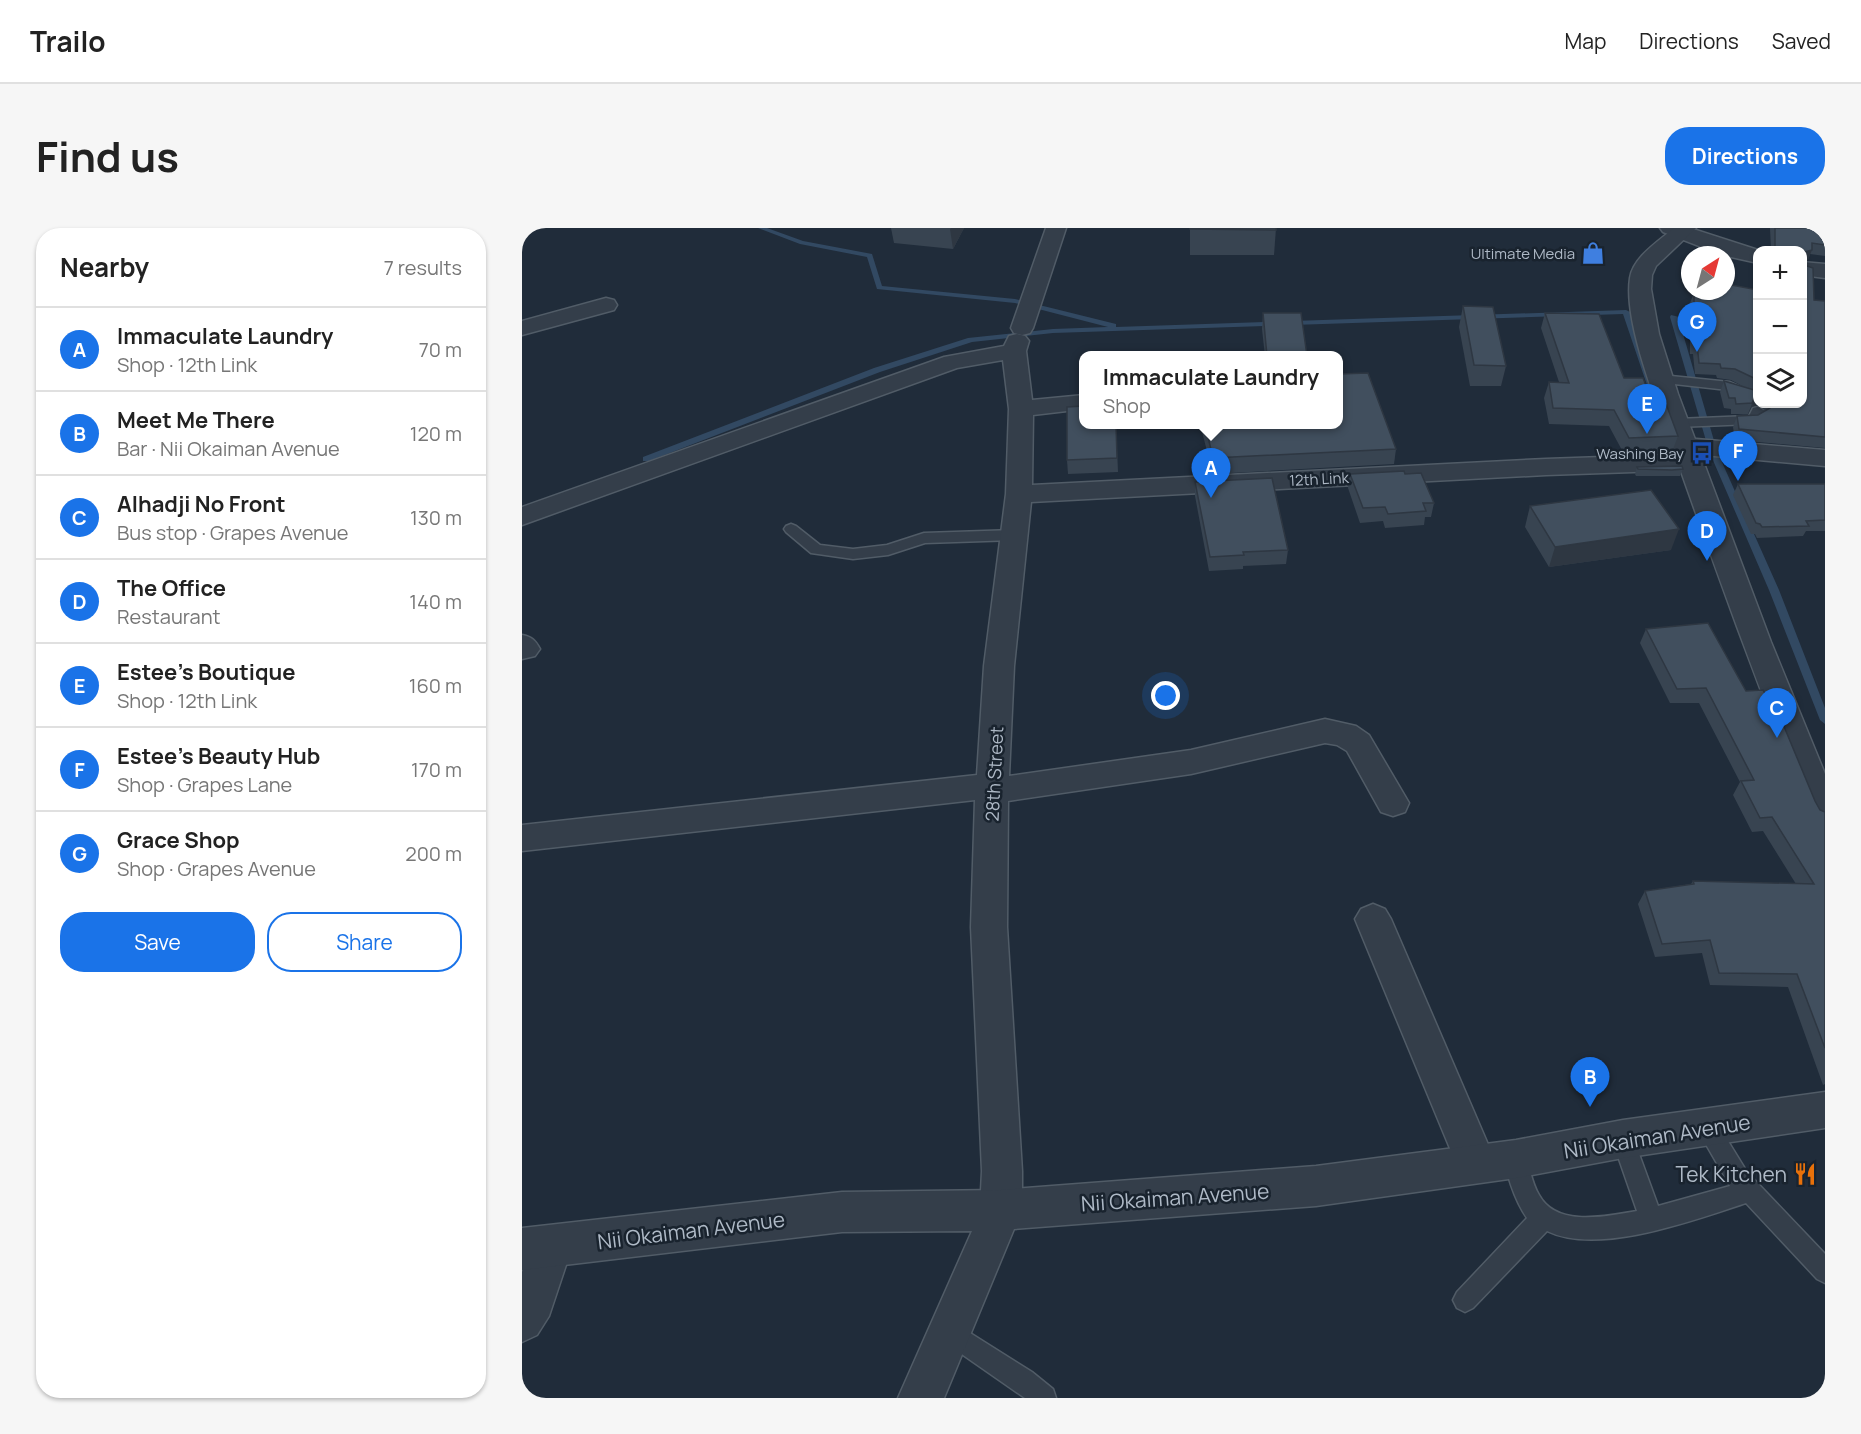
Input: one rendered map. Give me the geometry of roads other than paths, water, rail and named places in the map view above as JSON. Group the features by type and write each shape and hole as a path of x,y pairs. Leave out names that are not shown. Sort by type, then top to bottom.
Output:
{"street":[{"name":"28th Street","path":"1001,1210 1002,1171 989,927 992,788 999,666 1019,494 1021,409 1018,340 1056,228"},
{"path":"1753,255 1679,230 1647,263 1641,275 1640,289 1647,334 1661,379 1756,642 1825,814"},
{"path":"1807,269 1825,271"},
{"path":"522,328 606,305"},
{"path":"522,516 1018,340"},
{"path":"1021,409 1079,402"},
{"name":"12th Link","path":"1019,494 1546,467 1684,444 1825,458"},
{"path":"522,838 992,788 1191,762 1324,731 1345,734 1358,743 1393,803"},
{"path":"1373,919 1476,1163"},
{"name":"Nii Okaiman Avenue","path":"537,1248 842,1212 1001,1210 1316,1186 1516,1159 1623,1139 1825,1110"},
{"path":"921,1398 951,1333 1001,1210"},
{"path":"522,1320 534,1301 537,1248"}],"lane":[{"path":"1661,379 1730,386 1750,395"},
{"path":"1684,444 1752,420 1757,417 1758,411"},
{"path":"791,529 816,549 853,554 888,550 924,538 1014,535"},
{"path":"1707,1127 1739,1180 1825,1271"},
{"path":"1623,1139 1652,1220"},
{"path":"1516,1159 1530,1205 1543,1218 1560,1226 1586,1228 1652,1220 1749,1191"},
{"path":"1465,1300 1543,1218"},
{"path":"951,1333 1023,1381 1044,1398"}],"waterway":[{"path":"761,228 802,243 870,255 879,288 1015,301 1113,326"},
{"path":"646,459 877,370 971,340 1053,331 1626,312 1653,391"},
{"path":"1704,324 1674,317 1713,451 1774,590 1825,720"}],"place":[{"name":"Ultimate Media","path":"1593,253"},
{"name":"Grace Shop","path":"1697,352"},
{"name":"Estee's Boutique","path":"1647,434"},
{"name":"Washing Bay","path":"1702,453"},
{"name":"Estee's Beauty Hub","path":"1738,481"},
{"name":"Immaculate Laundry","path":"1211,498"},
{"name":"The Office","path":"1707,561"},
{"name":"Alhadji No Front","path":"1777,738"},
{"name":"Meet Me There","path":"1590,1107"},
{"name":"Tek Kitchen","path":"1805,1174"}]}
